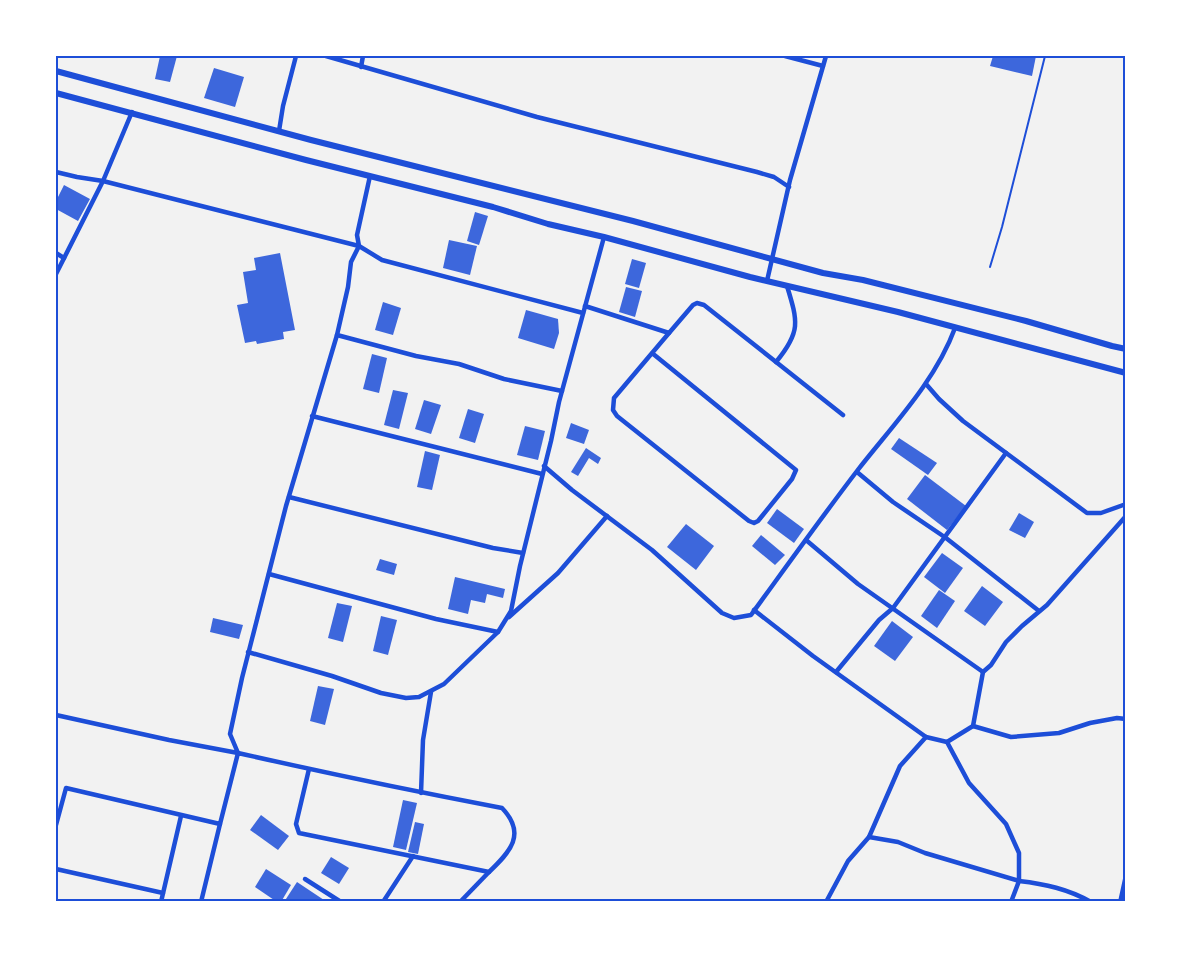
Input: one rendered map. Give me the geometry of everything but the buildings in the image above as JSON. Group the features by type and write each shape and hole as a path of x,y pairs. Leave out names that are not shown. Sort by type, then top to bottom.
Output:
{"street":[{"path":"279,131 296,56"},
{"path":"326,56 599,134 757,172 774,177 789,187"},
{"path":"361,67 363,56"},
{"path":"785,56 824,66"},
{"path":"766,281 789,187 826,56"},
{"path":"56,71 823,273 862,280 1026,321 1125,349"},
{"path":"56,93 493,207 548,224 1125,373"},
{"path":"56,274 103,181 132,112"},
{"path":"56,171 359,246 382,260 583,314"},
{"path":"201,902 238,753 230,734 248,652 289,496 338,335 351,262 359,246 357,235 370,176"},
{"path":"248,652 332,676 381,693 406,698 419,697 444,684 498,632 512,611 523,553 562,391 604,237"},
{"path":"56,253 64,258"},
{"path":"776,362 794,337 796,322 786,286"},
{"path":"652,353 796,470 792,479 754,523 617,416 613,410 615,398 652,353 693,305 697,303 704,305 843,415"},
{"path":"585,306 669,333"},
{"path":"544,466 652,550 722,613 734,618 751,615 857,472 927,384 949,345 955,328"},
{"path":"338,335 416,356 459,364 504,379 562,391"},
{"path":"927,384 945,406 1088,513 1101,513 1125,504"},
{"path":"312,416 542,474"},
{"path":"836,672 879,620 893,608 1006,453"},
{"path":"857,472 901,508 946,538 1039,611"},
{"path":"289,496 424,532 523,553"},
{"path":"506,618 518,610 558,573 607,516"},
{"path":"973,726 983,672 1006,642 1047,605 1125,516"},
{"path":"806,540 858,584 983,672"},
{"path":"269,574 402,610 498,632"},
{"path":"754,610 926,737 947,742 973,726 1011,737 1059,733 1090,723 1117,718 1125,719"},
{"path":"421,793 423,740 431,692"},
{"path":"56,715 170,741 501,808 508,814 513,828 514,843 508,853 460,902"},
{"path":"826,902 848,861 869,837 900,766 926,737"},
{"path":"947,742 969,783 1006,824 1018,853 1019,881 1011,902"},
{"path":"309,769 296,824 299,833 489,872"},
{"path":"56,825 66,788 220,824"},
{"path":"161,902 181,816"},
{"path":"869,837 898,842 925,853 1019,881 1049,884 1071,891 1091,902"},
{"path":"383,902 413,856"},
{"path":"56,869 163,893"},
{"path":"305,879 341,902"},
{"path":"1121,902 1125,879"}],"lane":[{"path":"990,267 1045,56"}]}
